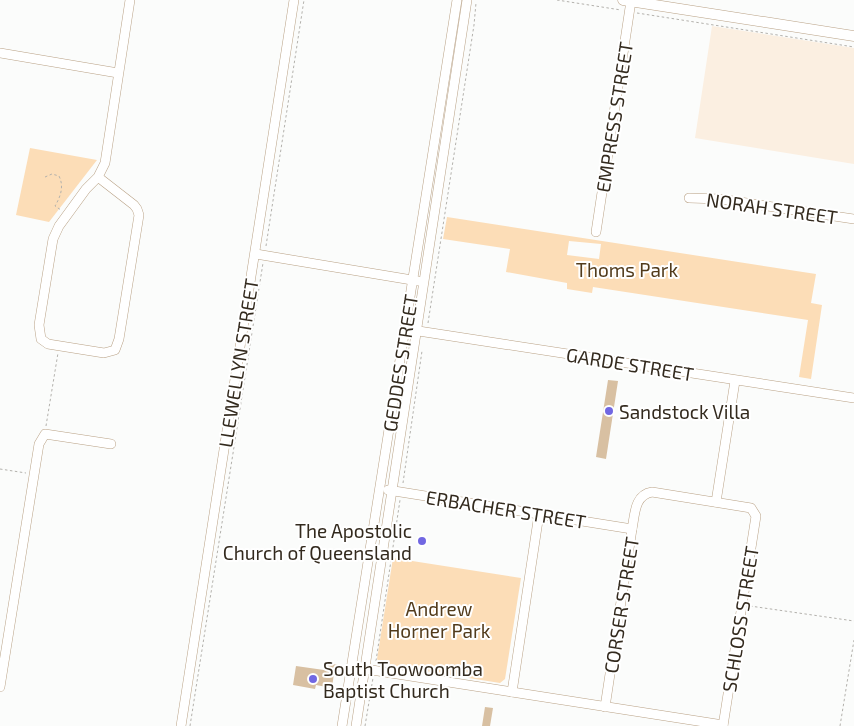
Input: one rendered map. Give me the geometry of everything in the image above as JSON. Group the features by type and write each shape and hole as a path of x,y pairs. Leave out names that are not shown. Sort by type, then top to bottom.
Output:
{"street":[{"path":"98,177 134,205 138,215 119,339 115,350 104,353 48,344 41,339 39,325 53,239 67,215 86,189 98,177 105,163 130,0"},
{"name":"LLEWELLYN STREET","path":"181,726 260,255 294,0"},
{"name":"GEDDES STREET","path":"342,726 457,0"},
{"name":"GEDDES STREET","path":"356,726 468,0"},
{"path":"628,4 854,36"},
{"name":"EMPRESS STREET","path":"596,232 628,4"},
{"path":"0,53 118,73"},
{"path":"441,99 452,101"},
{"name":"NORAH STREET","path":"689,198 720,198 854,219"},
{"path":"260,255 424,282"},
{"name":"GARDE STREET","path":"405,329 854,398"},
{"path":"716,502 735,381"},
{"path":"0,687 39,444 45,434 110,444"},
{"name":"ERBACHER STREET","path":"380,488 632,529"},
{"name":"CORSER STREET","path":"605,707 637,504 643,496 652,492 716,502"},
{"name":"SCHLOSS STREET","path":"716,502 748,507 755,512 756,519 723,726"},
{"path":"512,692 538,514"},
{"path":"352,667 723,726"}],"path":[{"path":"190,726 260,255 304,0"},
{"path":"427,332 474,25 475,0"},
{"path":"557,0 628,4 854,47"},
{"path":"45,177 52,174 59,176 62,182 60,198 52,208"},
{"path":"55,206 67,215"},
{"path":"45,434 59,346"},
{"path":"365,726 422,350"},
{"path":"0,469 34,474"},
{"path":"742,604 854,621"},
{"path":"840,726 854,640"}],"shaded area":[{"path":"712,26 854,48 854,164 695,138"}],"green space":[{"path":"30,148 97,160 49,222 16,215"},
{"name":"Thoms Park","path":"447,217 816,274 811,303 822,305 811,379 799,377 808,320 593,287 592,293 567,289 567,283 506,272 510,249 443,239","holes":["569,241 601,244 599,259 567,255"]},
{"name":"Andrew Horner Park","path":"393,558 521,578 505,679 500,683 381,664 377,659"}],"building":[{"name":"Sandstock Villa","path":"608,380 618,381 606,459 596,457"},
{"name":"South Toowoomba Baptist Church","path":"325,663 339,665 338,673 334,673 332,688 316,685 315,689 293,685 296,666 324,670"},
{"path":"485,707 493,708 490,726 482,726"}],"place":[{"name":"Sandstock Villa","path":"609,411"},
{"name":"The Apostolic Church of Queensland","path":"422,541"},
{"name":"South Toowoomba Baptist Church","path":"313,679"}]}
